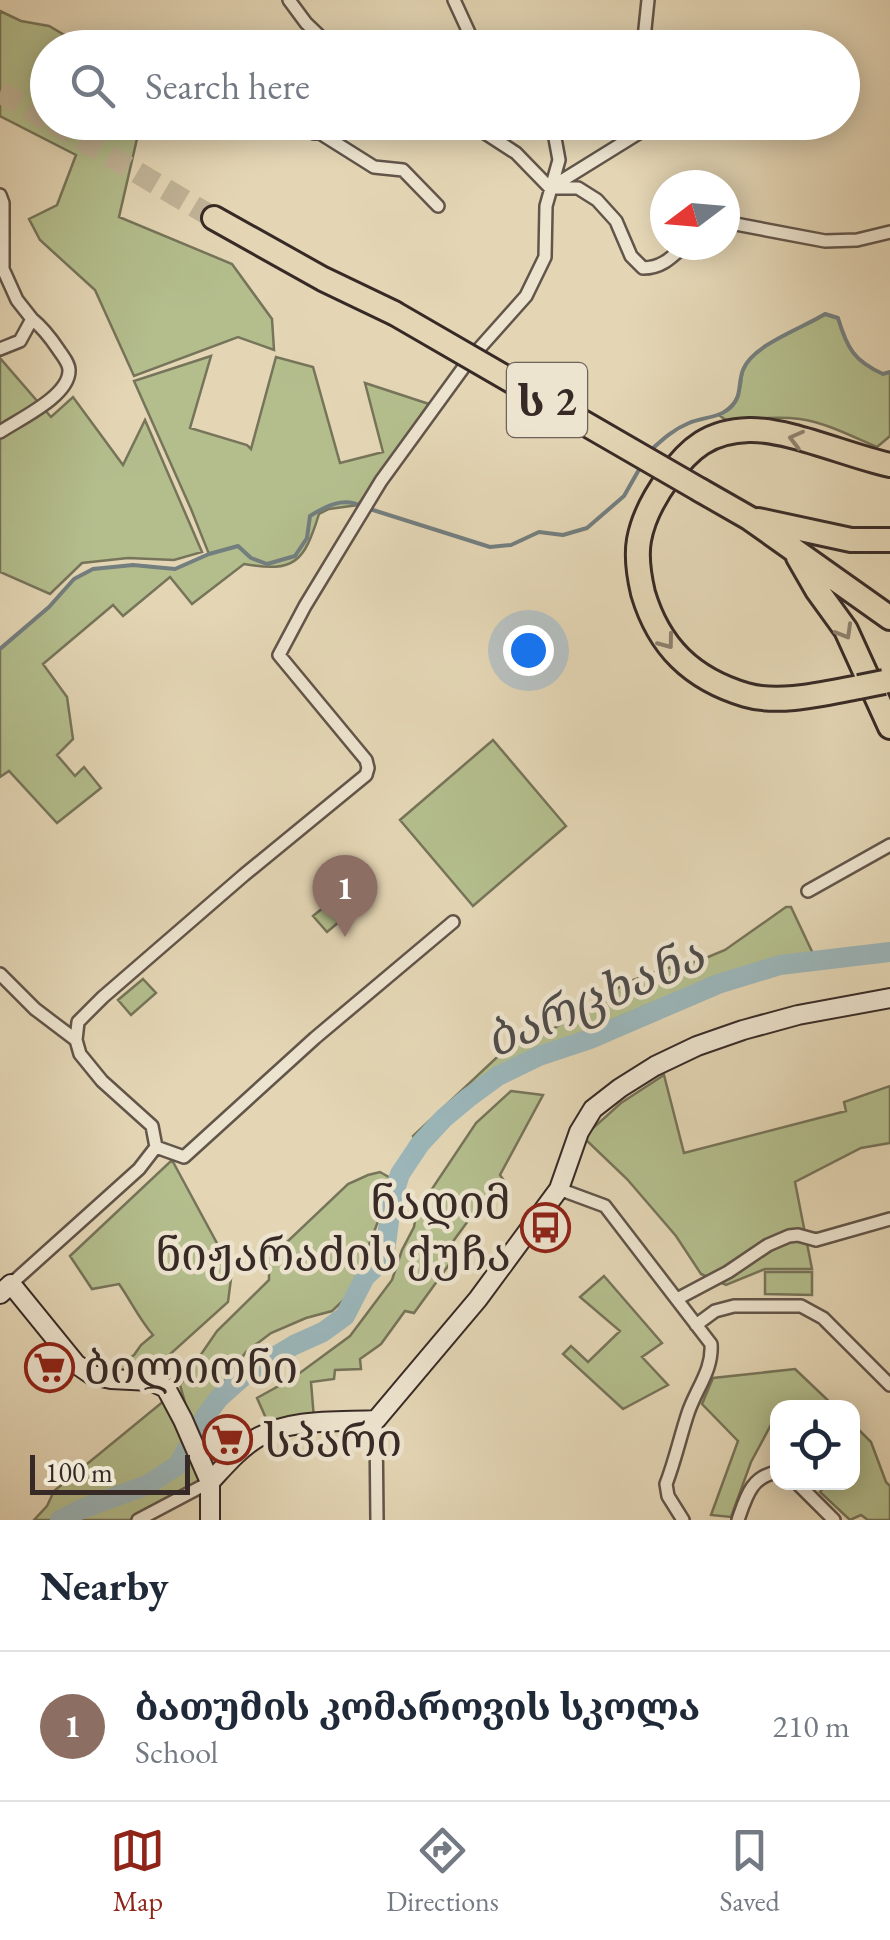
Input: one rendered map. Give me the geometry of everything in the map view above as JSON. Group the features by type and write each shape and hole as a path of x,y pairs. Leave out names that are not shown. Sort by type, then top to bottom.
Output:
{"highway":[{"name":"ს 2","path":"214,218 323,279 394,313 750,518 890,618"},
{"path":"887,682 800,698 749,696 703,677 668,646 650,615 638,574 639,541 650,506 682,458 698,443 750,430 890,465"},
{"path":"750,518 851,540 890,540"},
{"path":"794,550 816,590 846,630 890,727"}],"main road":[{"path":"207,1475 257,1438 285,1426 376,1420 478,1298 559,1189 579,1132 594,1109 620,1088 697,1046 743,1030 890,998"},
{"path":"6,1289 76,1364 92,1375 151,1381 166,1388 207,1475 210,1520"}],"street":[{"path":"289,0 308,30"},
{"path":"454,0 468,30"},
{"path":"645,30 648,0"},
{"path":"336,140 374,167 403,170 438,206"},
{"path":"496,140 516,153 550,188 578,188 596,200 616,221 631,256 643,268 654,268 669,260"},
{"path":"6,1289 139,1169 156,1146 152,1126 80,1054 76,1040 78,1022 244,875 366,775 366,760 279,655 371,496 469,360 526,296 545,256 546,206 560,160 556,140"},
{"path":"550,188 627,140"},
{"path":"0,195 3,269 17,300 46,330 69,371 56,396 0,432"},
{"path":"740,225 825,241 858,240 890,232"},
{"path":"0,349 20,341 32,318"},
{"path":"808,892 890,845"},
{"path":"156,1146 184,1157 315,1038 453,922"},
{"path":"0,974 35,1009 76,1040"},
{"path":"559,1189 605,1206 710,1344 708,1373 686,1418 666,1484 668,1496 683,1520"},
{"path":"677,1299 789,1236 798,1234 816,1240 890,1218"},
{"path":"696,1325 734,1306 801,1306 823,1318 890,1385"},
{"path":"376,1420 376,1520"},
{"path":"738,1520 756,1481 770,1474"},
{"path":"138,1520 207,1475"},
{"path":"804,1490 834,1520"}],"green space":[{"path":"0,11 56,30 30,30 30,131 0,116"},
{"path":"47,140 137,140 119,217 232,264 272,319 274,350 238,337 134,376 95,290 40,240 29,219 57,205 76,155"},
{"path":"825,314 838,318 858,358 883,374 890,372 890,436 877,447 810,421 727,421 719,415 736,398 750,358 769,343"},
{"path":"211,356 190,428 251,449 276,357 313,367 340,463 383,452 365,383 429,404 358,505 319,514 308,543 295,560 275,567 244,564 192,604 170,577 123,616 113,605 43,664 67,697 73,739 57,755 75,776 84,767 101,788 57,823 9,771 0,777 0,649 49,607 74,579 93,569 133,565 175,569 209,554 134,381"},
{"path":"0,358 51,417 73,397 123,465 145,420 202,552 174,560 128,558 82,563 50,594 0,572"},
{"path":"493,740 566,826 473,906 400,820"},
{"path":"345,890 358,906 327,932 313,916"},
{"path":"791,907 815,958 784,961 717,979 495,1070 416,1144 413,1136 511,1044 548,1032 628,982 725,950"},
{"path":"143,979 156,993 131,1015 118,1000"},
{"path":"664,1075 684,1153 846,1111 844,1102 890,1086 890,1143 861,1148 795,1182 812,1269 765,1269 726,1285 701,1274 676,1236 627,1179 583,1137 621,1103"},
{"path":"511,1091 543,1095 500,1175 505,1182 484,1213 476,1210 449,1247 456,1255 414,1313 405,1311 381,1344 360,1359 361,1369 335,1370 334,1379 311,1382 314,1419 269,1425 257,1398 293,1378 350,1336 392,1280 414,1227 418,1203 432,1189 476,1123"},
{"path":"172,1160 232,1271 228,1302 146,1376 110,1370 134,1355 153,1335 119,1284 92,1289 70,1256"},
{"path":"380,1172 394,1180 350,1294 332,1311 271,1333 246,1352 193,1430 180,1385 217,1331 269,1280 269,1259 348,1184"},
{"path":"765,1272 812,1272 812,1295 765,1294"},
{"path":"604,1276 662,1343 642,1357 668,1385 623,1409 563,1354 571,1346 588,1362 620,1331 580,1297"},
{"path":"795,1369 828,1400 770,1400 770,1427 751,1462 731,1517 711,1515 738,1441 702,1404 713,1378"},
{"path":"165,1400 201,1485 135,1520 34,1520 54,1491"},
{"path":"860,1431 871,1442 890,1486 890,1520 868,1520 861,1515 850,1520 820,1492 860,1490"}],"waterway":[{"path":"651,450 684,425 728,410 737,398 748,361 779,338 825,314 838,318 858,358 883,374 890,372"},
{"path":"370,509 490,547 511,545 539,532 563,535 587,528 624,496 641,466"},
{"path":"0,649 49,607 74,579 93,569 133,565 175,569 238,546 251,558 267,564 295,556 307,538 310,516 341,503 361,506"},
{"name":"ბარცხანა","path":"60,1520 147,1485 178,1465 219,1398 246,1374 345,1316 365,1277 384,1259 392,1199 400,1174 444,1118 498,1076 718,984 780,965 890,952"}],"tunnel":[{"path":"0,92 30,110"},
{"path":"82,140 214,218"}],"place":[{"name":"ბათუმის კომაროვის სკოლა","path":"345,937"},
{"name":"ნადიმ ნიჟარაძის ქუჩა","path":"546,1228"},
{"name":"ბილიონი","path":"49,1367"},
{"name":"სპარი","path":"228,1440"}]}
